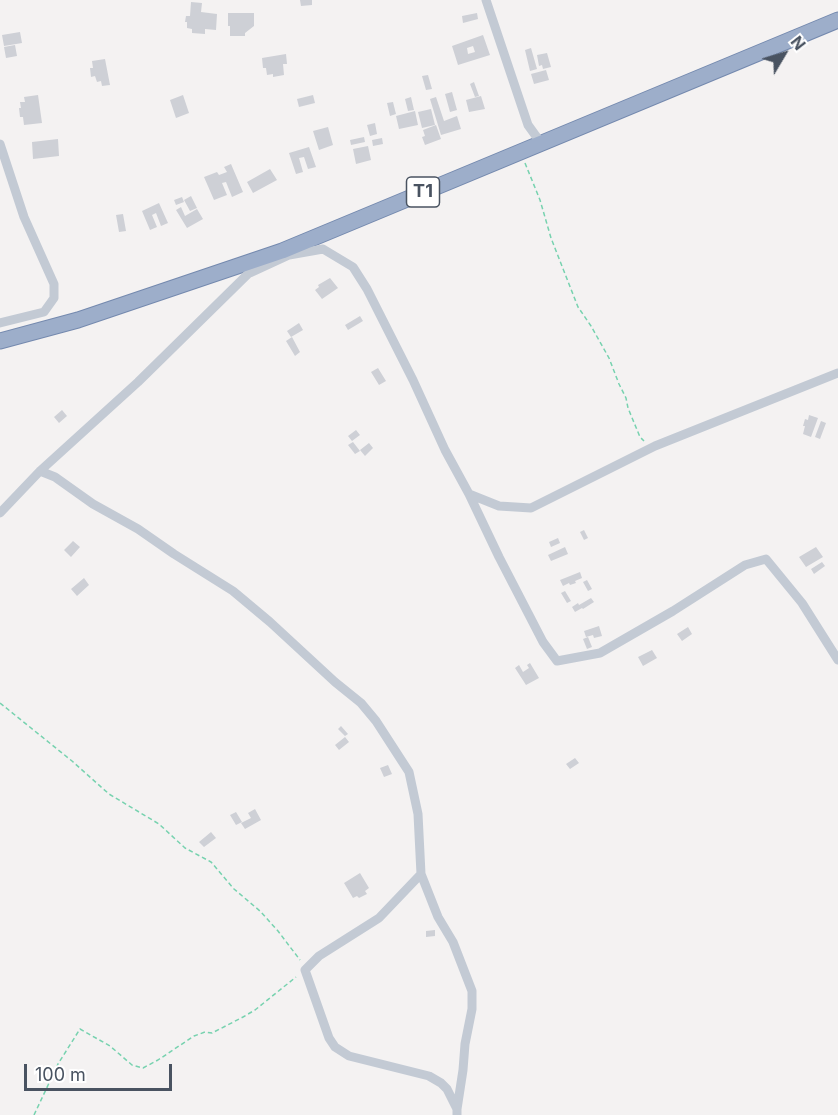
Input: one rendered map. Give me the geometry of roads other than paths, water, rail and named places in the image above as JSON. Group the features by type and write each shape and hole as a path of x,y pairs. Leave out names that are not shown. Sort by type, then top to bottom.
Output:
{"highway":[{"name":"T1","path":"0,341 78,320 282,251 838,20"}],"street":[{"path":"486,0 528,125 541,143"},
{"path":"0,144 24,217 54,284 54,298 44,312 0,323"},
{"path":"250,273 289,255 323,249 353,267 417,389 445,450 543,642 557,661 600,653 673,611 745,565 766,558 802,603 838,660"},
{"path":"0,513 40,471 138,382 267,256"},
{"path":"469,494 499,506 531,508 651,448 838,373"},
{"path":"40,471 55,477 93,504 138,529 233,591 361,703 409,772 418,814 421,874 438,917 453,942 472,991 472,1009 465,1044 457,1112"},
{"path":"421,874 379,918 319,956 305,970 329,1038 335,1047 349,1056 429,1076 447,1089 457,1112"}]}
